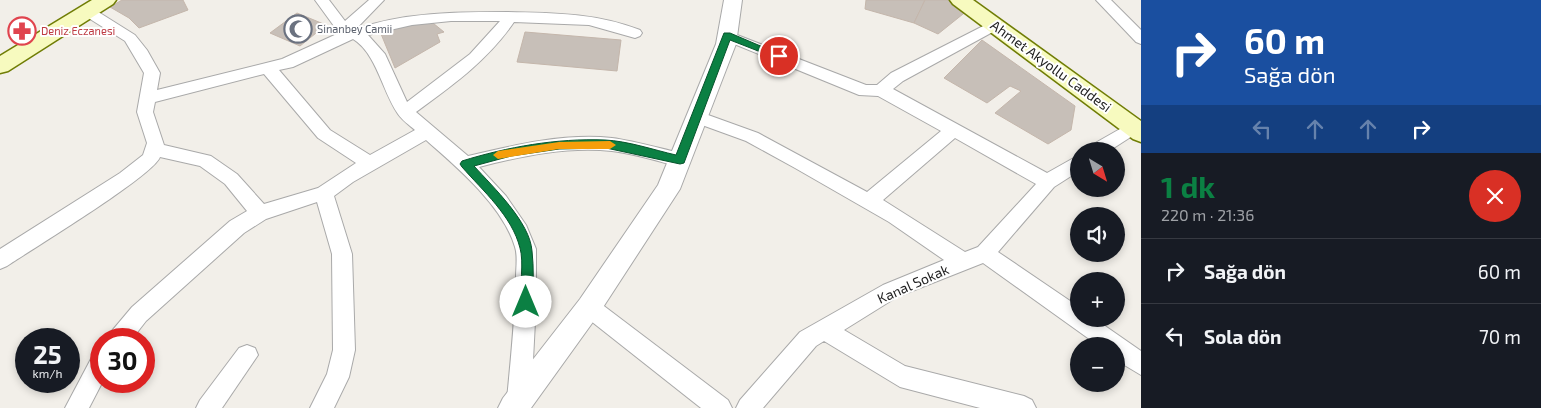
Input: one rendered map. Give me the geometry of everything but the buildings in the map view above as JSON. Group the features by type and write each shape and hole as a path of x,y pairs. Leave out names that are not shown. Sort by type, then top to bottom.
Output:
{"main road":[{"path":"0,65 106,0"},
{"name":"Ahmet Akyollu Caddesi","path":"960,0 1139,124"},
{"name":"Ahmet Akyollu Caddesi","path":"980,0 1093,76 1139,124"}],"street":[{"path":"322,0 351,33 360,36 377,54 392,89 405,112 465,164 499,201 519,231 526,249 526,302 516,404"},
{"path":"351,33 377,0"},
{"path":"516,404 589,307 668,190 727,36 734,0"},
{"path":"1103,0 1141,39"},
{"path":"0,260 126,178 151,159 156,143 145,112 152,73 142,54 130,38 87,11"},
{"path":"148,98 287,63 351,33 414,19 443,16 586,19 617,25 635,33"},
{"path":"405,112 474,61 498,35 510,16"},
{"path":"881,90 897,76 995,25"},
{"path":"727,36 865,91 881,90 1048,182"},
{"path":"268,68 324,134 370,164"},
{"path":"697,117 752,137 801,162 896,217 963,262"},
{"path":"1110,142 1139,124"},
{"path":"869,201 953,130"},
{"path":"128,328 139,314 237,227 260,212 324,193 427,131"},
{"path":"465,164 530,149 606,144 680,160"},
{"path":"154,149 205,162 231,178 260,212"},
{"name":"Kanal Sokak","path":"748,408 808,339 890,291 985,253 1048,182 1070,168"},
{"path":"322,408 338,377 344,350 342,254 324,193"},
{"path":"985,253 1103,337"},
{"path":"589,307 720,408"},
{"path":"825,330 900,376 1024,408"},
{"path":"1125,352 1141,364"},
{"path":"208,408 247,355"},
{"path":"77,408 90,383"}],"slow traffic":[{"path":"498,155 559,146 610,145"}],"place":[{"name":"Sinanbey Camii","path":"298,29"},
{"name":"Deniz Eczanesi","path":"22,31"}],"route":[{"path":"526,302 526,249 519,231 499,201 465,164 511,152 559,146 606,144 680,160 726,44 727,36 779,56"}]}
